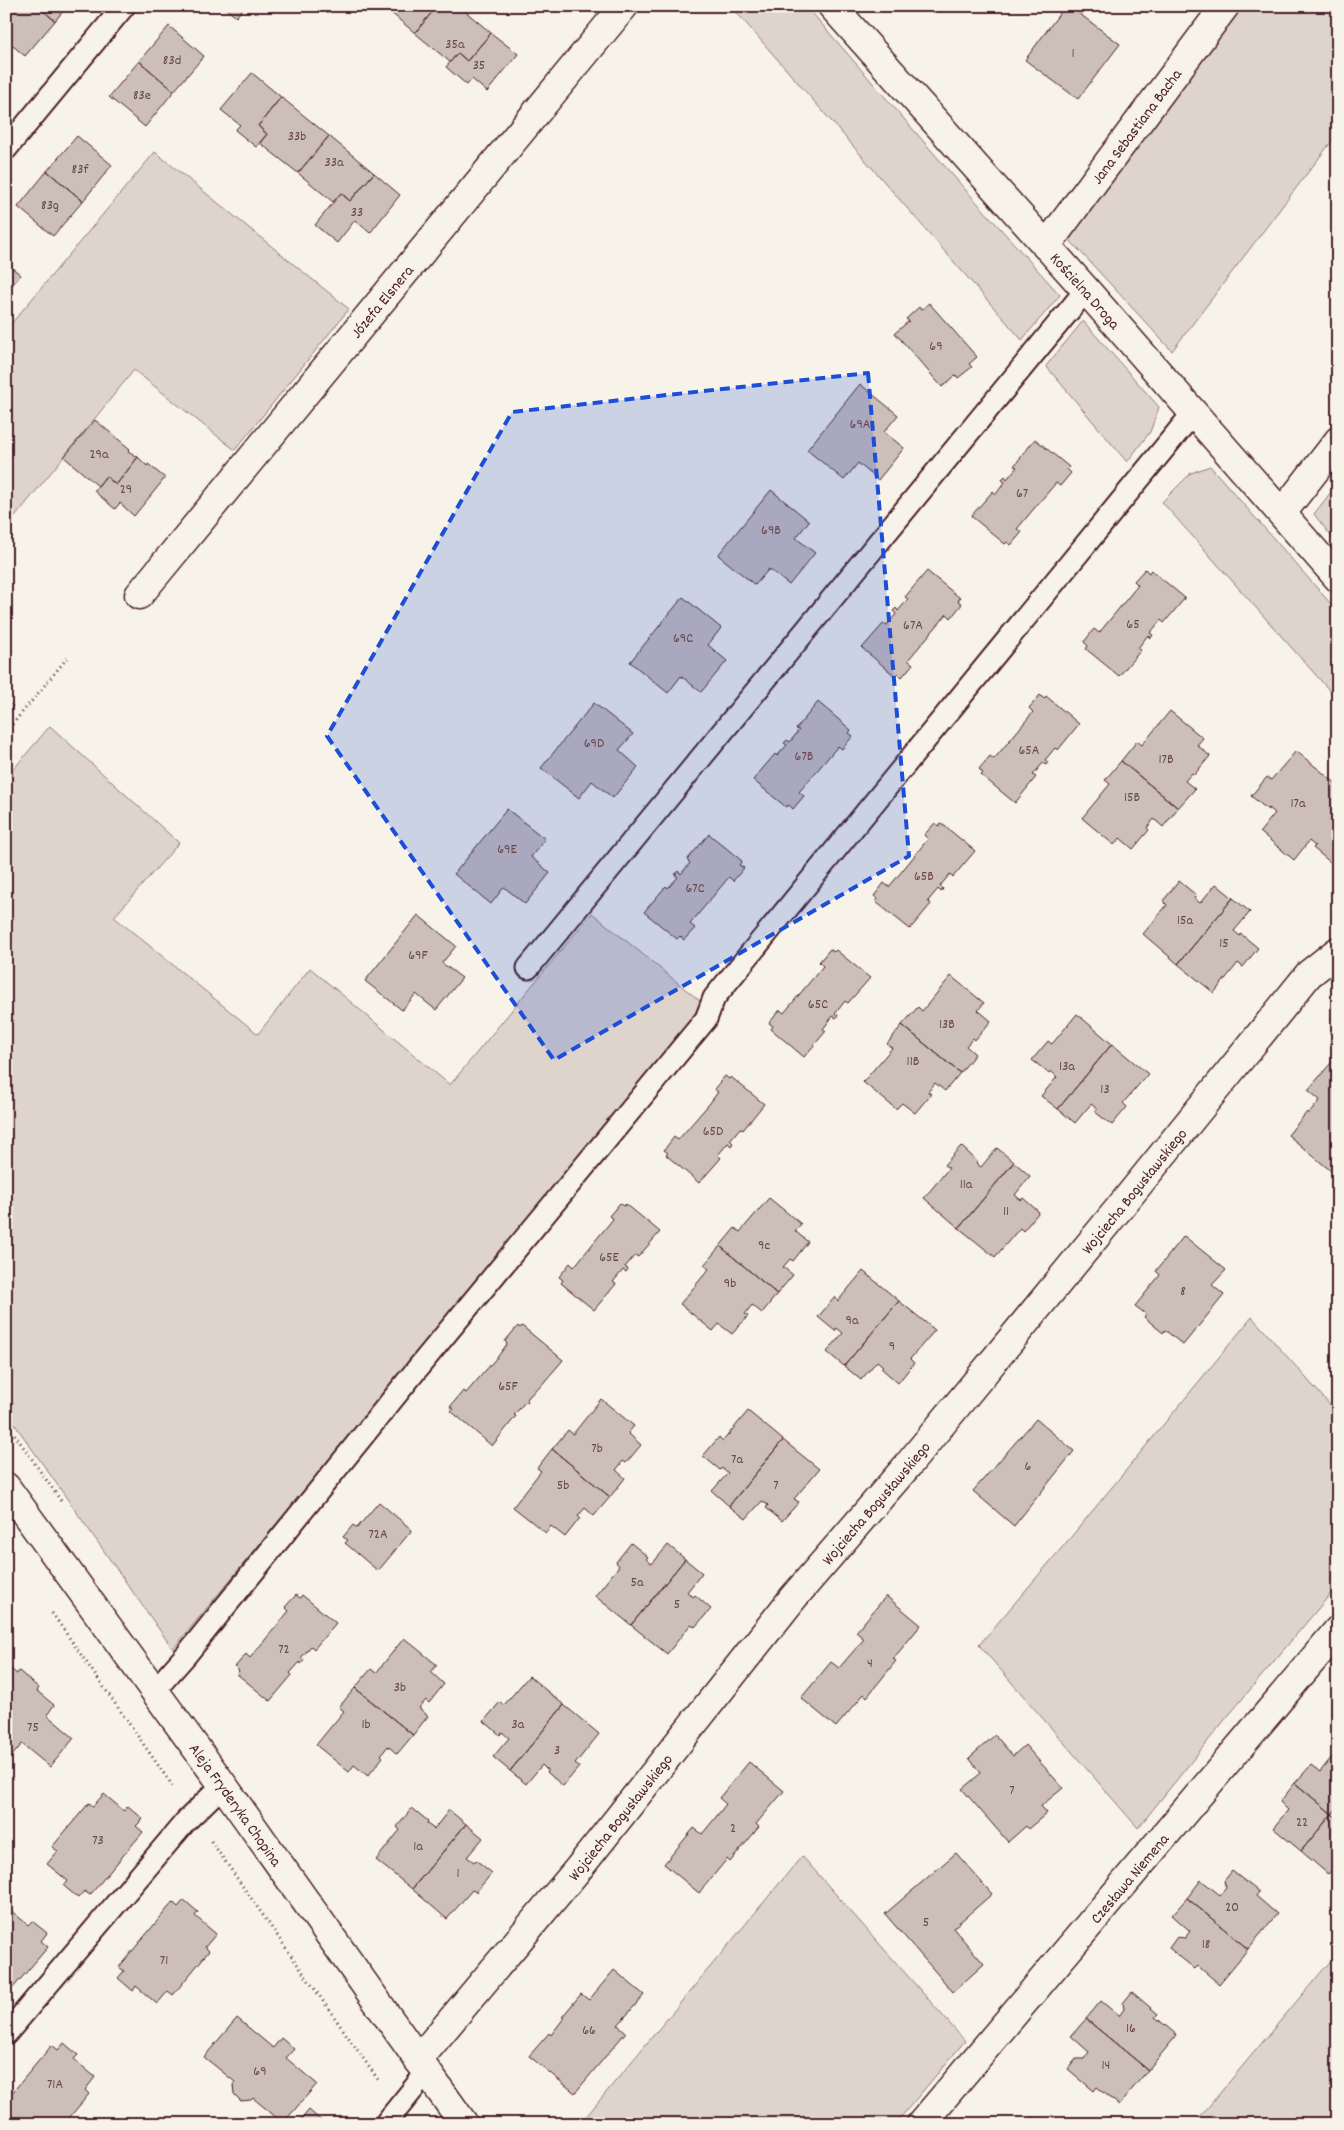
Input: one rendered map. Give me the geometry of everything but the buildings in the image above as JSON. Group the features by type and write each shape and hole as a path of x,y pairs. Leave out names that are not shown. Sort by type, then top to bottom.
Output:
{"street":[{"name":"Józefa Elsnera","path":"139,595 624,6"},
{"name":"Kościelna Droga","path":"832,6 1194,412 1338,578"},
{"name":"Jana Sebastiana Bacha","path":"1046,246 1224,6"},
{"path":"1282,513 1338,441"},
{"name":"Wojciecha Bogusławskiego","path":"423,2066 793,1598 914,1457 1309,974 1338,951"},
{"name":"Aleja Fryderyka Chopina","path":"6,1487 223,1785 464,2124"},
{"name":"Czesława Niemena","path":"921,2124 1338,1630"}],"lane":[{"path":"6,148 124,6"},
{"path":"528,968 1086,290"},
{"path":"154,1692 429,1354 706,1019 714,998 1194,412"},
{"path":"6,2034 186,1821 223,1785"},
{"path":"385,2124 423,2066"}],"path":[{"path":"6,732 68,657"}],"highlighted area":[{"path":"868,373 909,856 554,1060 327,736 512,412"}],"shaded area":[{"path":"731,6 806,6 963,187 1060,295 1022,340"},
{"path":"1243,6 1338,6 1338,133 1172,351 1066,236"},
{"path":"155,152 349,309 235,450 134,370 6,528 6,330"},
{"path":"1083,321 1159,407 1150,432 1127,462 1046,366"},
{"path":"1210,466 1338,612 1338,700 1162,502 1191,473"},
{"path":"1338,483 1338,545 1314,514"},
{"path":"50,726 179,843 114,917 258,1034 310,968 450,1085 592,913 705,1005 173,1649 6,1412 6,778"},
{"path":"1252,1317 1338,1414 1338,1585 1228,1716 1138,1828 979,1645 1071,1537"},
{"path":"802,1856 965,2041 895,2124 580,2124"},
{"path":"1338,1952 1338,2124 1194,2124"}]}
